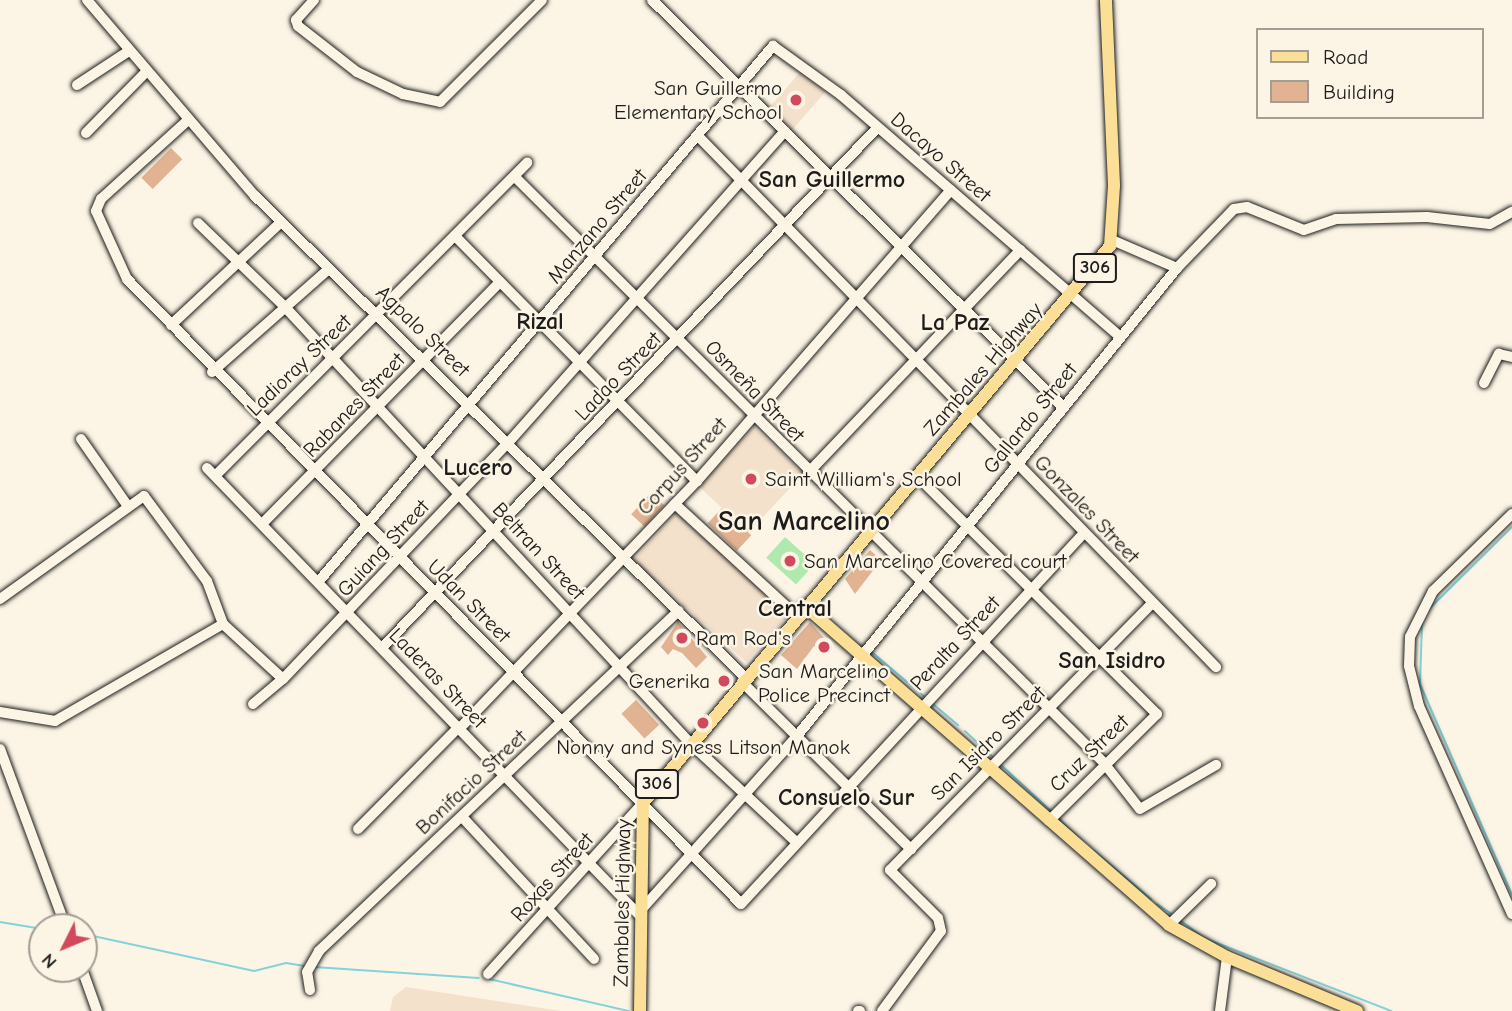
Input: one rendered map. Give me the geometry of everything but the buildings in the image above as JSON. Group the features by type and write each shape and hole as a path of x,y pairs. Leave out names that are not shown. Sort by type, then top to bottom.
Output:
{"main road":[{"name":"306","path":"1106,0 1112,240"},
{"name":"Zambales Highway","path":"640,1011 643,803 820,588 1072,296 1112,240"},
{"path":"820,588 823,621"},
{"path":"801,611 823,621 864,654 1049,821 1170,925 1227,957 1357,1011"}],"street":[{"path":"314,0 296,20 298,26 357,72 403,94 440,102 542,0"},
{"path":"652,0 1063,407"},
{"name":"Agpalo Street","path":"94,2 129,51 187,121 281,222 472,404 544,481 679,611 797,736 911,849"},
{"name":"Dacayo Street","path":"740,87 773,46 951,190 1120,337"},
{"path":"77,85 129,51"},
{"path":"86,133 147,71"},
{"name":"Manzano Street","path":"319,581 740,87"},
{"name":"Udan Street","path":"187,121 101,199 96,211 127,279 171,324 212,372 695,854 741,904"},
{"name":"Ladao Street","path":"382,648 619,400 680,341 877,128"},
{"name":"Guiang Street","path":"253,705 283,680 508,443 785,131"},
{"name":"Gonzales Street","path":"698,136 968,416 1216,667"},
{"name":"Ladioray Street","path":"216,475 457,238 527,163"},
{"name":"Osmeña Street","path":"515,177 680,341 867,534 922,582 1049,708 1104,764 1140,809 1216,765"},
{"name":"Corpus Street","path":"358,829 514,672 697,481 951,190"},
{"name":"Gallardo Street","path":"641,914 797,736 1177,268 1234,209 1247,207 1304,230 1336,219 1427,217 1490,224 1512,212"},
{"path":"171,324 281,222"},
{"name":"Beltran Street","path":"198,223 285,307 496,531 690,743 796,842"},
{"path":"457,238 697,481"},
{"path":"1112,240 1177,268"},
{"path":"808,473 1020,250"},
{"path":"212,372 329,269"},
{"name":"Rabanes Street","path":"263,523 316,474 500,282"},
{"path":"1485,383 1499,354 1512,357"},
{"path":"80,439 127,505"},
{"name":"Laderas Street","path":"207,468 319,581 589,865 641,914"},
{"path":"917,476 1034,586 1102,657"},
{"path":"0,599 127,505 144,496 213,591 223,624 283,680"},
{"path":"675,504 801,611"},
{"path":"1512,514 1433,591 1410,637 1409,666 1419,706 1512,914"},
{"name":"Peralta Street","path":"741,904 848,785 1084,533"},
{"name":"San Isidro Street","path":"882,1011 941,931 938,918 890,870 1102,657 1152,603"},
{"name":"Bonifacio Street","path":"310,990 308,968 378,892 464,819 679,611"},
{"path":"0,712 55,721 223,624"},
{"name":"Cruz Street","path":"1049,821 1104,764 1157,715 1102,657"},
{"path":"0,749 61,913"},
{"name":"Roxas Street","path":"488,974 643,803"},
{"path":"464,819 594,959"},
{"path":"1170,925 1211,884"},
{"path":"1220,1011 1227,957"},
{"path":"87,983 97,1011"}],"shaded area":[{"name":"San Guillermo Elementary School","path":"801,71 825,92 792,130 768,109"},
{"name":"Saint William's School","path":"754,427 804,473 748,533 699,486"},
{"path":"677,512 790,614 746,662 634,560"},
{"path":"406,987 561,1011 390,1011 393,997"}],"green space":[{"name":"San Marcelino Covered court","path":"785,537 815,564 796,585 766,558"}],"waterway":[{"path":"1428,610 1512,527"},
{"path":"1422,624 1420,684 1512,895"},
{"path":"873,653 925,697"},
{"path":"933,704 958,725"},
{"path":"965,731 995,759"},
{"path":"999,763 1051,811"},
{"path":"1058,818 1084,843"},
{"path":"1094,851 1151,899"},
{"path":"1157,904 1172,914"},
{"path":"1180,920 1204,938 1391,1011"},
{"path":"0,922 28,927"},
{"path":"98,937 254,971 286,963 305,966"},
{"path":"314,967 479,978"},
{"path":"489,979 629,1011"}],"place":[{"name":"San Guillermo Elementary School","path":"796,100"},
{"name":"Saint William's School","path":"751,479"},
{"name":"San Marcelino Covered court","path":"790,561"},
{"name":"Ram Rod's","path":"682,638"},
{"name":"San Marcelino Police Precinct","path":"824,647"},
{"name":"Generika","path":"724,681"},
{"name":"Nonny and Syness Litson Manok","path":"703,723"}],"district":[{"name":"San Guillermo","path":"832,180"},
{"name":"Rizal","path":"540,322"},
{"name":"La Paz","path":"955,323"},
{"name":"Lucero","path":"478,468"},
{"name":"San Marcelino","path":"804,521"},
{"name":"Central","path":"795,609"},
{"name":"San Isidro","path":"1112,661"},
{"name":"Consuelo Sur","path":"846,798"}]}
